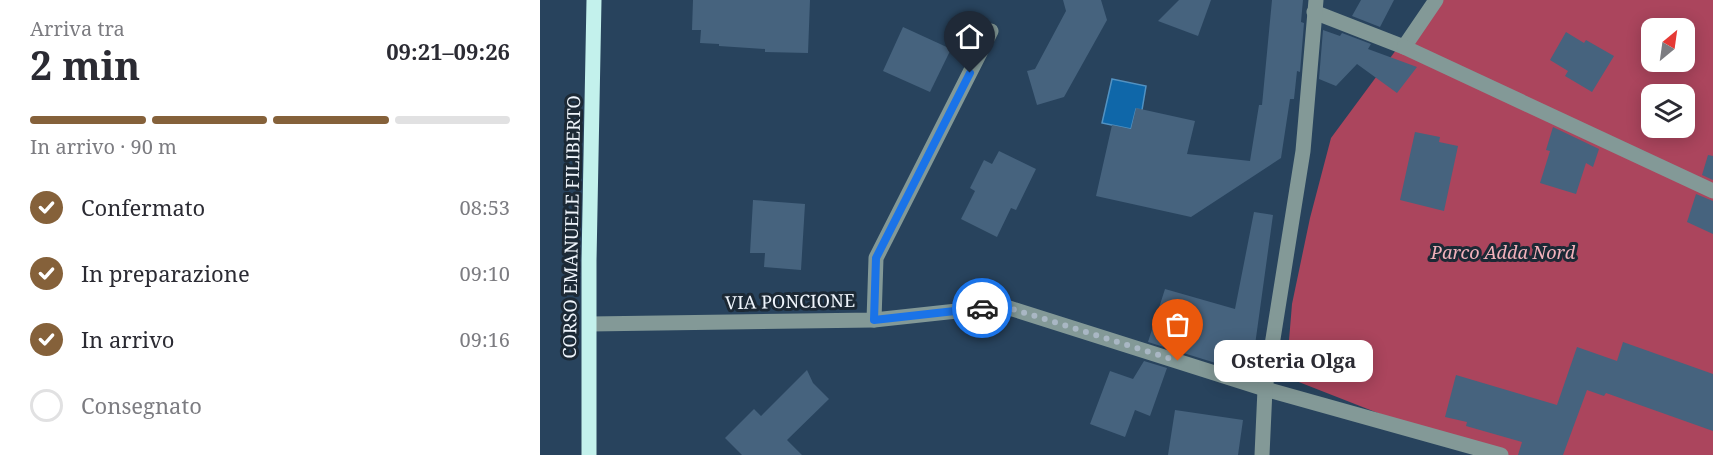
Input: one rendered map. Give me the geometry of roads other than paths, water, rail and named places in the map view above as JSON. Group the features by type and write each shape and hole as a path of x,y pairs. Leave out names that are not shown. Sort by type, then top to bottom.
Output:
{"main road":[{"name":"CORSO EMANUELE FILIBERTO","path":"589,455 594,0"}],"street":[{"path":"1404,47 1436,0"},
{"path":"1262,455 1265,389 1303,151 1315,6 1713,192"},
{"path":"874,320 876,258 991,32"},
{"name":"VIA PONCIONE","path":"590,324 874,320 1003,306 1265,389 1501,455"}],"water":[{"path":"1112,79 1146,86 1142,110 1136,109 1131,129 1102,123"}],"place":[{"name":"Osteria Olga","path":"1178,361"}],"park label":[{"name":"Parco Adda Nord","path":"1503,252"}]}
